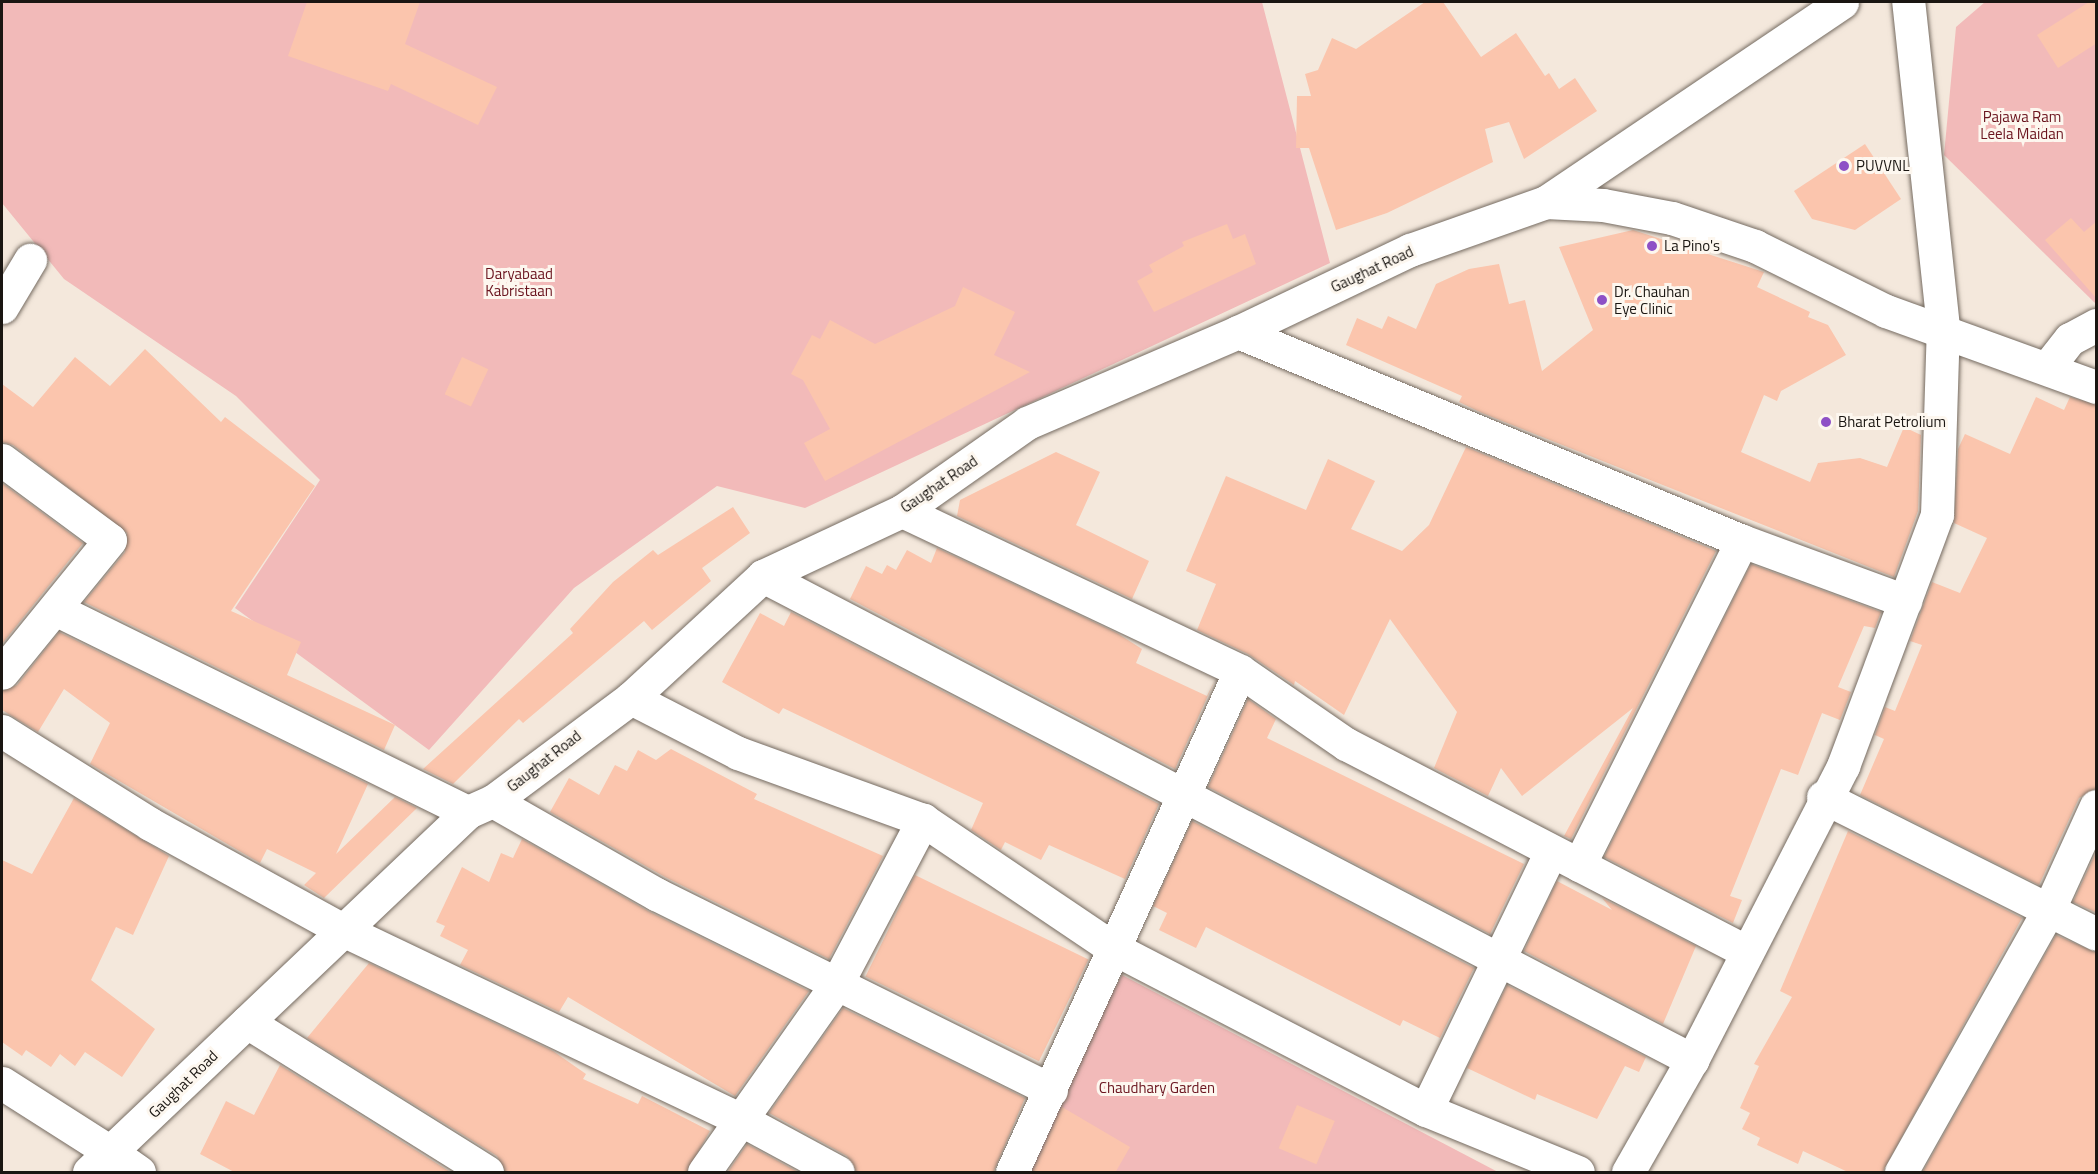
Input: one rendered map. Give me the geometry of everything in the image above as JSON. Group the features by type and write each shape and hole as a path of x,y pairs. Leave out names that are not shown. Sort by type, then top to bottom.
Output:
{"street":[{"name":"Gaughat Road","path":"100,1163 343,930 481,806 631,698 763,576 902,511 1027,423 1239,332 1410,250 1546,202 1842,2"},
{"path":"1628,1173 1692,1060 1823,797 1843,766 1937,515 1943,327 1908,2"},
{"path":"1546,202 1603,205 1672,218 1755,246 1886,311 1943,327 2097,387"},
{"path":"2,307 30,260"},
{"path":"2047,368 2070,339 2097,325"},
{"path":"1239,332 1743,541 1905,601"},
{"path":"2,460 110,540 57,610 2,673"},
{"path":"902,511 1240,671 1346,744 1564,859 1746,951"},
{"path":"1426,1110 1497,961 1564,859 1743,541"},
{"path":"763,576 1497,961 1692,1060"},
{"path":"57,610 481,806 836,985 1051,1090"},
{"path":"1012,1173 1240,671"},
{"path":"631,698 738,753 923,820 1113,948 1426,1110 1578,1173"},
{"path":"2,731 150,824 343,930 740,1119 838,1173"},
{"path":"1823,797 2097,934"},
{"path":"1901,1173 2049,909 2097,806"},
{"path":"704,1173 836,985 923,820"},
{"path":"247,1022 487,1173"},
{"path":"2,1083 100,1163 139,1173"}],"green space":[{"name":"Daryabaad Kabristaan","path":"2,2 1262,2 1330,263 805,508 717,486 574,588 429,750 235,608 320,480 236,396 64,279 2,203"},
{"name":"Pajawa Ram Leela Maidan","path":"1985,2 2096,2 2096,304 1944,155 1956,27"},
{"name":"Chaudhary Garden","path":"1122,975 1498,1172 1017,1172"}],"building":[{"path":"307,2 420,2 405,44 497,87 478,125 391,84 388,91 288,56"},
{"path":"1425,2 1443,2 1481,57 1516,33 1545,76 1549,73 1559,89 1575,78 1597,111 1524,159 1509,122 1485,129 1493,162 1387,213 1336,230 1309,148 1296,148 1297,96 1311,96 1305,74 1318,70 1332,38 1356,49"},
{"path":"2089,2 2097,2 2097,43 2058,68 2037,35"},
{"path":"1865,144 1901,199 1855,230 1812,219 1794,191"},
{"path":"2071,218 2084,232 2097,221 2097,299 2045,240"},
{"path":"1227,224 1233,239 1245,234 1256,264 1154,312 1137,281 1153,272 1149,265 1184,246 1182,242"},
{"path":"1633,230 1764,272 1757,287 1810,312 1808,317 1828,325 1846,355 1781,391 1777,401 1764,395 1741,452 1810,482 1818,463 1860,458 1887,467 1904,427 1921,435 1918,511 1894,577 1482,413 1459,402 1462,396 1346,345 1357,318 1382,329 1388,316 1416,329 1436,284 1469,269 1499,264 1509,304 1525,300 1542,371 1593,330 1559,247"},
{"path":"963,287 1015,312 994,355 1030,372 825,481 804,443 830,429 803,380 791,374 812,335 820,339 830,320 875,344 955,306"},
{"path":"145,349 221,422 225,417 315,486 231,611 301,642 287,675 395,725 384,750 84,602 125,552 127,533 13,445 2,442 2,384 33,407 75,357 110,386"},
{"path":"462,357 488,369 471,406 445,394"},
{"path":"2036,397 2064,410 2070,397 2097,405 2097,788 2079,798 2039,885 1860,795 1884,739 1875,735 1885,707 1895,711 1922,645 1910,641 1932,582 1960,593 1987,538 1954,523 1958,449 1965,434 2010,454"},
{"path":"1466,447 1716,551 1571,839 1564,836 1633,708 1522,796 1501,768 1488,796 1434,768 1457,712 1390,619 1344,715 1295,681 1294,685 1248,654 1197,630 1216,584 1186,571 1226,476 1306,510 1328,459 1375,481 1351,529 1402,551 1429,525"},
{"path":"1056,452 1100,472 1076,525 1149,561 1132,599 957,516 960,500"},
{"path":"2,483 83,543 2,644"},
{"path":"733,507 750,533 702,568 711,581 652,630 644,621 523,723 519,719 453,784 423,769 573,633 570,629 613,582 653,550 658,555"},
{"path":"937,548 1117,633 1142,649 1136,663 1207,696 1215,680 1175,769 850,599 866,566 882,574 887,565 896,570 907,550 931,563"},
{"path":"1751,564 1881,612 1875,628 1864,626 1838,687 1851,692 1840,720 1822,713 1798,775 1781,769 1730,896 1742,900 1733,923 1604,857"},
{"path":"791,612 1159,804 1125,879 1049,845 1041,860 1005,842 1001,850 971,830 983,803 783,708 779,714 722,682 760,613 784,626"},
{"path":"59,632 368,784 336,854 395,797 417,808 324,898 304,885 316,873 267,849 260,863 90,764 110,723 64,689 38,732 2,710 2,691 17,685"},
{"path":"1248,699 1276,719 1267,738 1524,864 1490,934 1208,787"},
{"path":"671,749 757,794 754,799 883,856 829,959 665,877 550,812 569,778 599,795 615,765 627,771 638,750 656,760"},
{"path":"74,798 169,856 133,935 116,927 91,980 155,1029 122,1077 85,1052 75,1066 60,1054 51,1067 26,1050 22,1056 2,1042 2,860 32,874"},
{"path":"1192,821 1474,968 1440,1038 1403,1020 1400,1026 1206,927 1196,948 1159,930 1167,913 1153,906"},
{"path":"1848,831 2022,918 1882,1173 1850,1173 1803,1151 1798,1164 1757,1145 1760,1138 1742,1129 1750,1113 1740,1108 1759,1066 1754,1064 1792,997 1780,991"},
{"path":"522,839 648,911 809,991 735,1096 568,997 559,1012 460,965 468,950 440,936 445,926 436,922 462,867 489,882 501,853 513,858"},
{"path":"2097,850 2097,913 2073,902"},
{"path":"915,875 1088,960 1039,1061 865,977"},
{"path":"1557,881 1612,910 1602,898 1696,946 1663,1024 1524,951"},
{"path":"2056,935 2097,953 2097,1173 1922,1173"},
{"path":"369,963 553,1051 586,1074 583,1079 638,1104 642,1096 710,1131 686,1173 506,1173 497,1156 307,1038"},
{"path":"1507,985 1646,1057 1639,1072 1625,1066 1597,1119 1537,1094 1535,1100 1467,1068"},
{"path":"843,1008 1025,1098 993,1173 857,1173 847,1156 769,1113"},
{"path":"280,1065 452,1173 236,1173 200,1154 226,1101 254,1115"},
{"path":"1297,1105 1335,1121 1316,1164 1279,1148"},
{"path":"1062,1107 1130,1147 1115,1173 1032,1173"},
{"path":"747,1144 800,1173 727,1173"}],"place":[{"name":"PUVVNL","path":"1844,166"},
{"name":"La Pino's","path":"1652,246"},
{"name":"Dr. Chauhan Eye Clinic","path":"1602,300"},
{"name":"Bharat Petrolium","path":"1826,422"}]}
